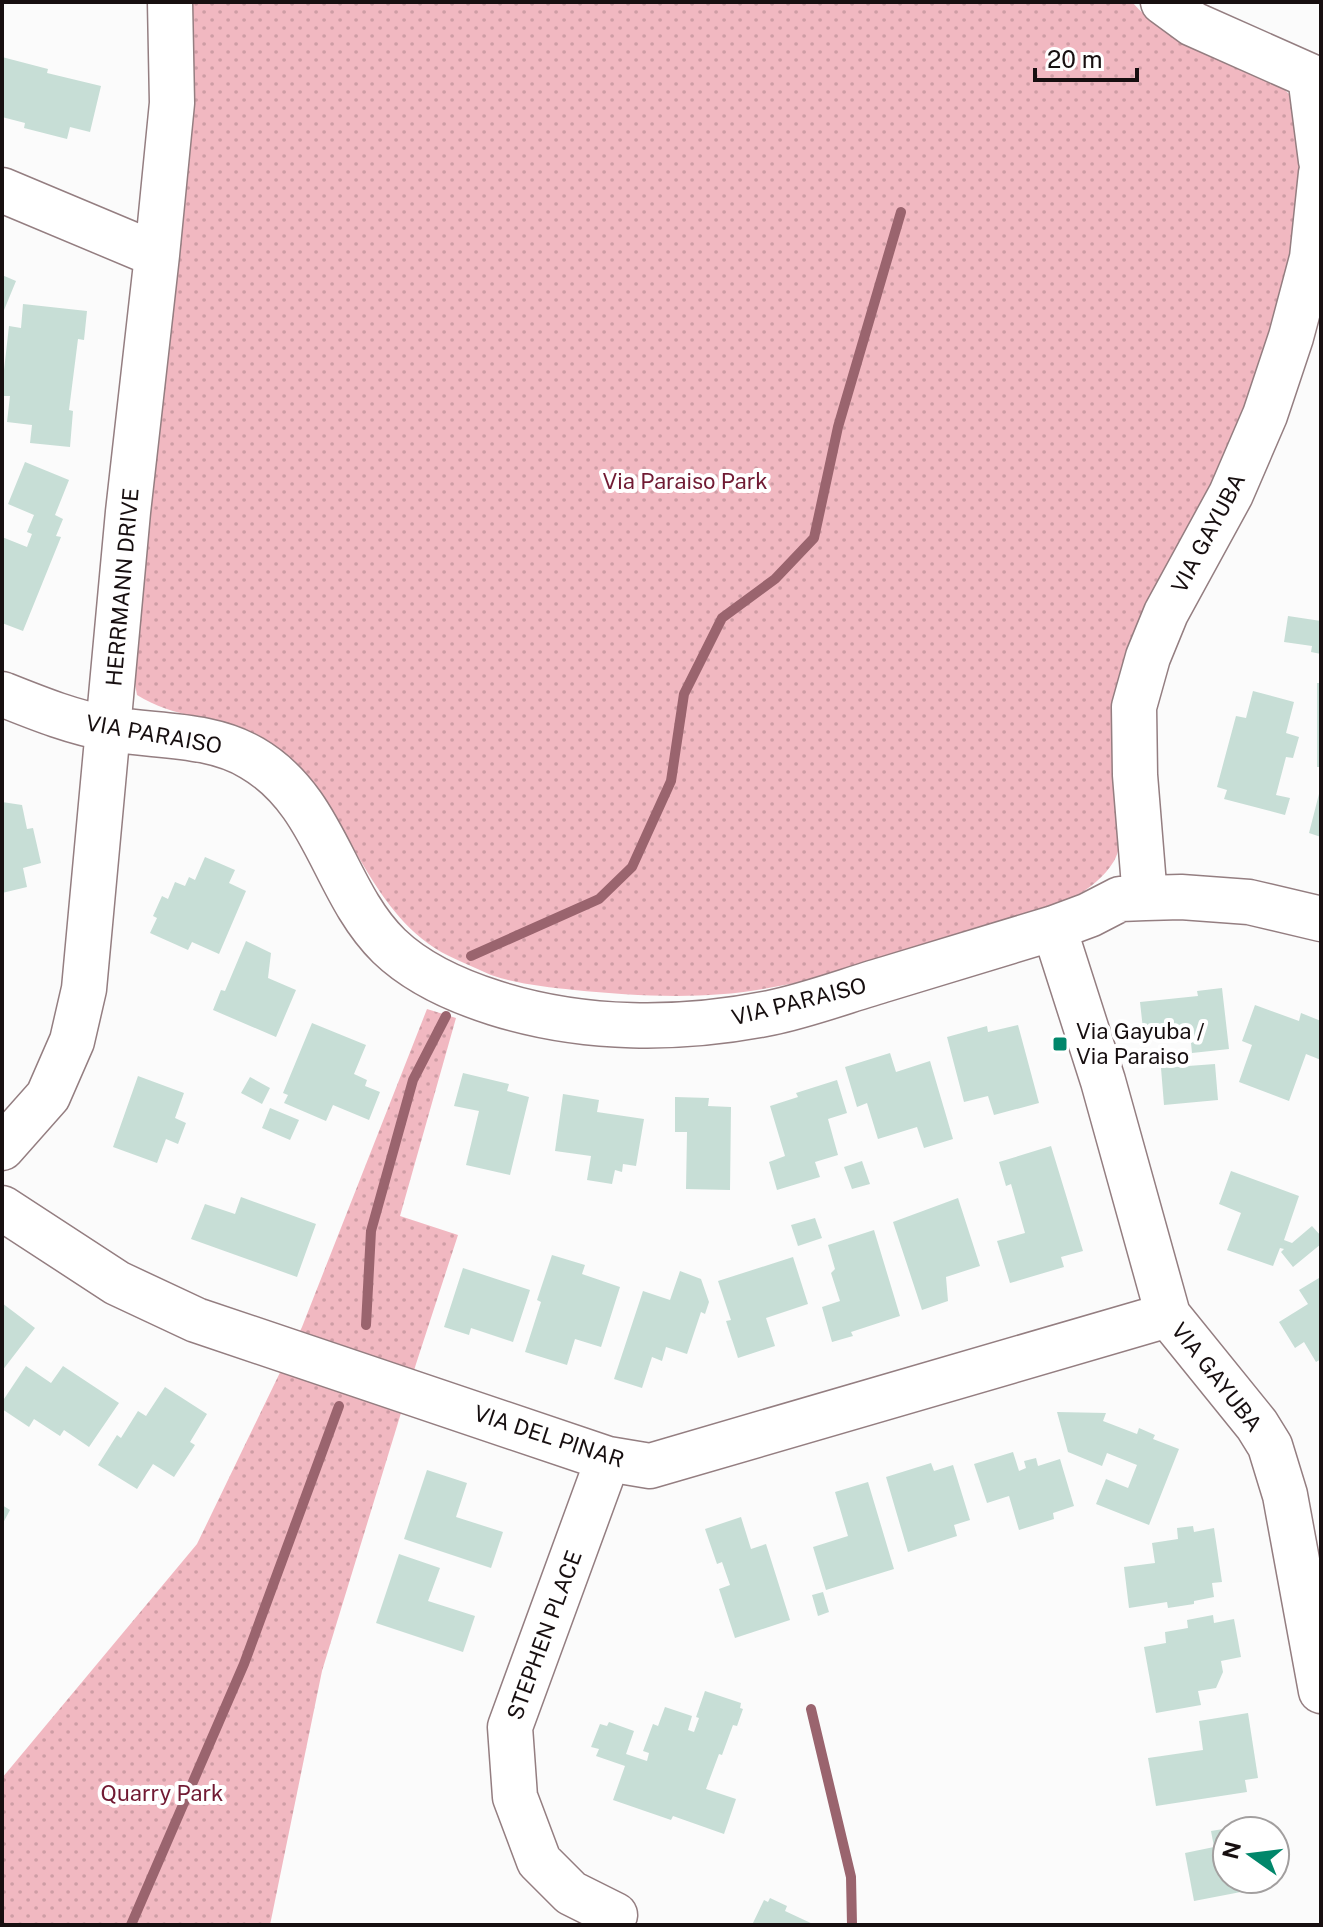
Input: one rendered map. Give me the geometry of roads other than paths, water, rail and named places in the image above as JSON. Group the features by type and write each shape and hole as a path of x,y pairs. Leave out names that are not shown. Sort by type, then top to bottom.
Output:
{"street":[{"name":"HERRMANN DRIVE","path":"2,1148 48,1096 72,1041 84,989 128,512 172,103 170,2"},
{"path":"1163,2 1193,24 1316,71 1321,161"},
{"name":"VIA GAYUBA","path":"1145,898 1135,775 1134,707 1148,657 1166,613 1231,494 1265,415 1291,337 1312,258 1321,173"},
{"path":"2,190 157,255"},
{"name":"VIA PARAISO","path":"2,694 43,710 109,729 211,742 234,748 254,759 285,784 302,803 319,828 341,874 389,946 440,981 476,997 541,1016 581,1022 666,1026 772,1013 1054,928 1120,899 1181,897 1249,902 1321,919"},
{"name":"VIA GAYUBA","path":"1054,928 1103,1081 1168,1315 1233,1393 1270,1446 1285,1495 1321,1691"},
{"name":"VIA DEL PINAR","path":"2,1208 117,1283 196,1320 608,1459 650,1466 1168,1315"},
{"name":"STEPHEN PLACE","path":"608,1459 510,1727 515,1797 539,1861 571,1893 615,1915"}],"waterway":[{"path":"471,956 599,899 632,867 671,781 684,694 722,618 775,579 814,538 838,427 901,212"},
{"path":"366,1325 371,1231 413,1080 446,1016"},
{"path":"131,1925 244,1664 339,1406"},
{"path":"811,1709 851,1877 852,1925"}],"place":[{"name":"Via Gayuba / Via Paraiso","path":"1060,1044"}],"park label":[{"name":"Via Paraiso Park","path":"685,481"},
{"name":"Quarry Park","path":"162,1793"}]}
